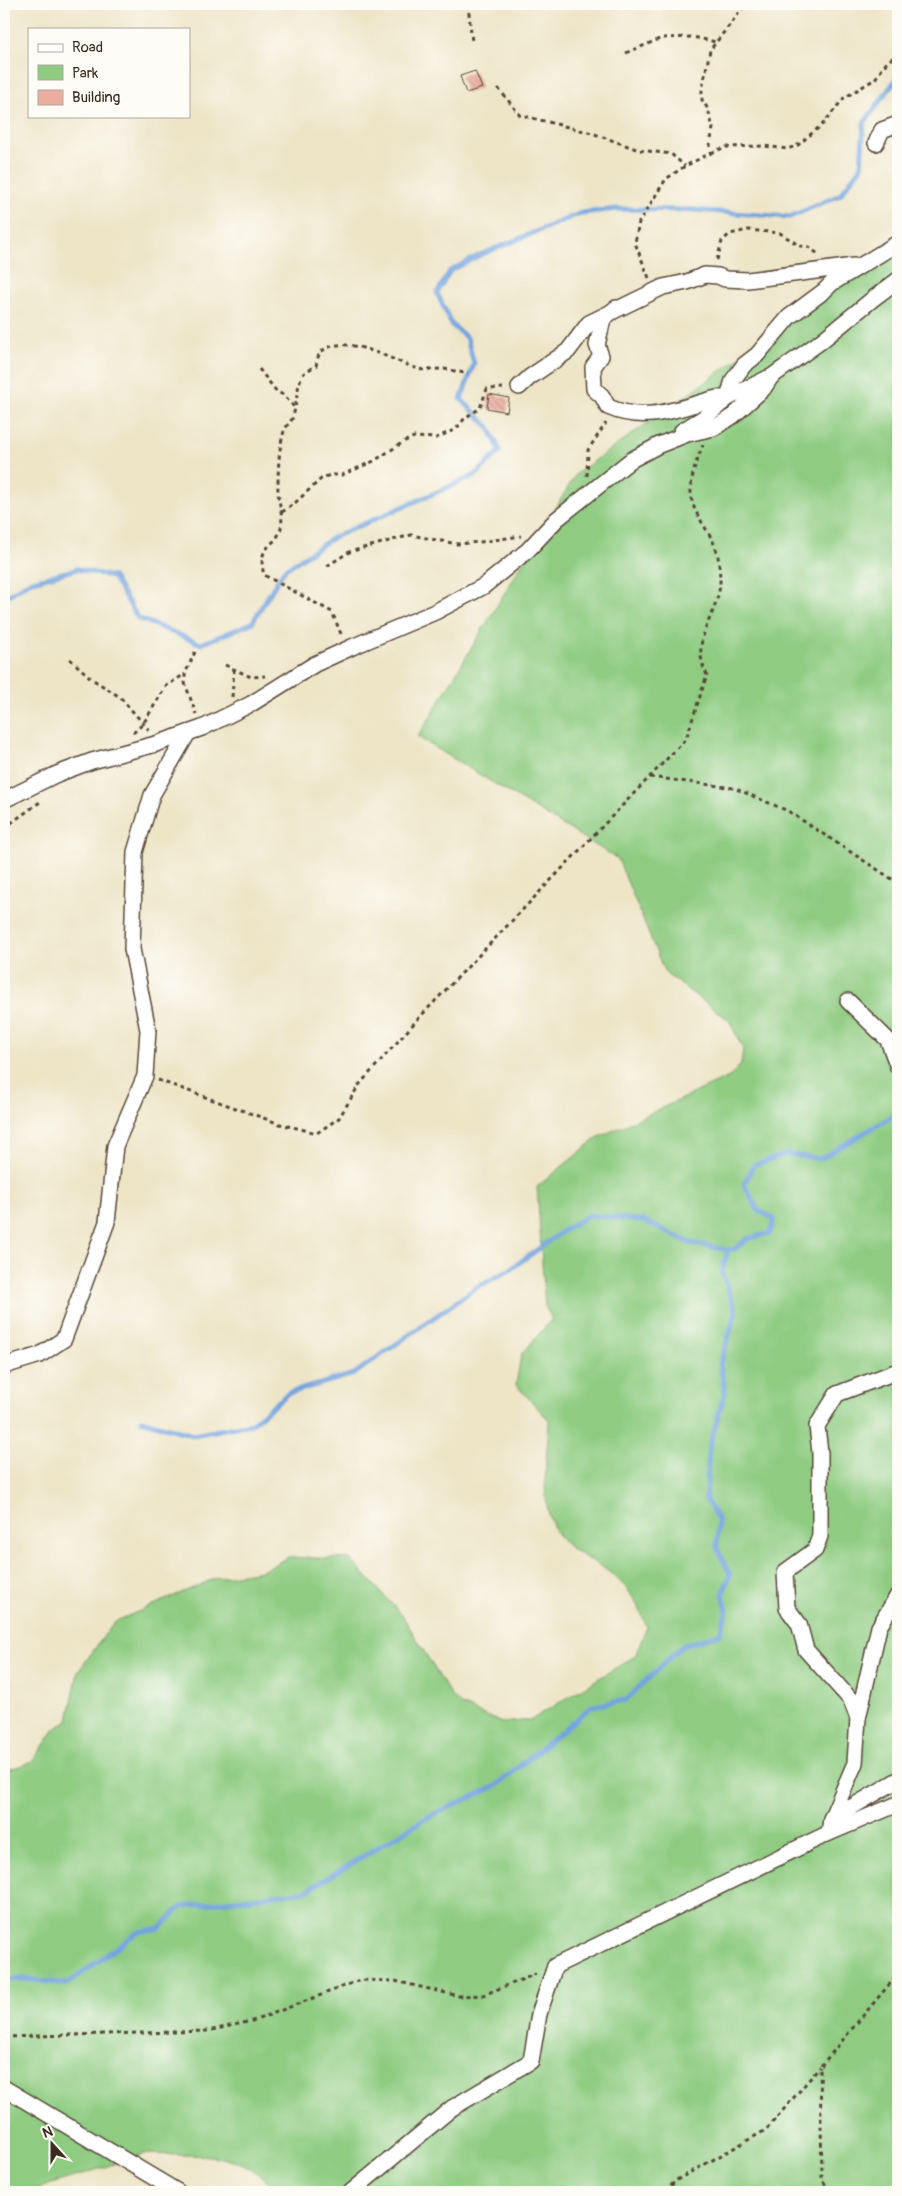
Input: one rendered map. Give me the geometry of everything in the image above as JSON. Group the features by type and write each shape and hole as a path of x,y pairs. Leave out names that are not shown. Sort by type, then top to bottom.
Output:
{"street":[{"path":"876,143 882,130 898,124"},
{"path":"728,398 733,380 744,365 757,355 789,317 824,292 832,283 898,243"},
{"path":"519,386 568,352 589,323 654,290 687,282 705,275 718,276 725,279 748,280 860,266"},
{"path":"4,800 57,774 92,760 163,742 230,715 316,664 435,612 484,586 528,550 557,519 631,460 705,417 728,398 771,377 820,342 898,280"},
{"path":"616,308 603,320 597,345 601,356 592,367 594,389 602,396 608,407 616,411 633,414 654,415 717,398 728,398"},
{"path":"659,445 687,434 714,428 746,406 763,390 771,377"},
{"path":"4,1366 40,1355 64,1339 107,1222 115,1146 145,1076 148,1030 132,950 135,852 152,795 195,730"},
{"path":"848,1002 888,1040 898,1067"},
{"path":"858,1718 851,1700 806,1650 799,1624 787,1608 785,1572 815,1550 820,1536 820,1453 817,1426 837,1394 898,1371"},
{"path":"830,1826 855,1764 858,1718 880,1627 897,1600"},
{"path":"351,2192 452,2108 531,2061 539,2014 555,1966 830,1826 898,1780"},
{"path":"830,1826 898,1804"},
{"path":"4,2088 178,2192"}],"path":[{"path":"468,4 472,42"},
{"path":"711,153 710,145 713,128 708,110 702,100 702,90 710,50 746,4"},
{"path":"894,4 898,12"},
{"path":"626,53 662,38 692,37 716,42"},
{"path":"654,290 635,243 639,222 666,179 685,166 725,147 764,146 788,149 798,145 823,124 844,98 875,79 887,62 898,54"},
{"path":"498,88 520,115 592,133 639,150 671,154 685,166"},
{"path":"718,276 717,256 722,240 730,234 748,230 769,230 780,233 800,246 809,247 824,259 832,270"},
{"path":"352,647 350,639 340,634 332,612 264,575 261,565 263,550 278,535 281,528 282,512 277,488 280,457 285,429 292,420 301,378 306,371 316,366 320,353 330,346 366,348 421,370 444,369 455,373 468,374"},
{"path":"259,369 277,392 284,395 294,407"},
{"path":"282,512 322,478 330,475 342,475 374,461 414,437 436,438 456,429 465,418 480,408 487,389 519,386"},
{"path":"595,490 589,484 586,470 588,450 600,429 616,411"},
{"path":"145,1076 280,1124 317,1133 339,1118 359,1085 416,1021 686,739 707,676 702,666 700,650 702,638 719,594 720,577 716,549 693,504 691,494 698,456 706,438 714,428"},
{"path":"327,566 349,552 411,534 457,544 546,531"},
{"path":"195,652 185,674 185,683 192,706 195,730"},
{"path":"70,659 92,679 120,697 143,724 163,742"},
{"path":"225,665 251,677 267,676"},
{"path":"230,715 234,670"},
{"path":"131,735 143,724 166,686 185,674"},
{"path":"649,777 734,788 788,811 898,883"},
{"path":"4,2037 208,2031 256,2020 360,1980 395,1981 459,1996 483,1995 555,1966"},
{"path":"666,2192 675,2181 766,2130 898,1974"},
{"path":"820,2067 822,2178 829,2192"}],"green space":[{"path":"898,245 898,2192 283,2192 244,2164 213,2156 145,2154 27,2192 4,2192 4,1771 32,1762 55,1729 68,1720 78,1672 114,1622 216,1578 262,1571 288,1557 350,1559 402,1615 450,1694 461,1705 502,1723 531,1720 635,1656 647,1627 638,1606 620,1581 572,1549 558,1535 553,1526 546,1501 545,1487 549,1420 516,1385 521,1355 552,1319 545,1306 537,1187 597,1138 731,1076 741,1064 743,1049 729,1020 665,973 618,859 418,737 576,474"}],"building":[{"path":"475,71 482,88 466,93 460,76"},
{"path":"489,394 509,398 507,412 487,408"}],"waterway":[{"path":"4,598 29,582 77,569 113,577 138,618 201,644 252,623 284,570 334,537 476,475 500,451 489,427 461,399 474,364 467,338 452,325 437,293 450,271 480,255 581,213 617,209 693,210 790,217 840,195 861,167 864,123 898,77"},
{"path":"141,1420 193,1435 251,1424 289,1393 354,1374 477,1287 508,1271 563,1231 589,1215 644,1221 690,1243 728,1250 735,1249 747,1239 770,1233 774,1219 758,1210 744,1184 754,1165 787,1154 820,1159 898,1113"},
{"path":"4,1980 25,1979 67,1984 138,1932 160,1928 181,1907 306,1891 430,1816 496,1786 592,1706 626,1700 682,1646 720,1634 727,1611 723,1594 730,1574 717,1548 718,1520 706,1500 709,1448 725,1392 720,1364 736,1312 722,1272 728,1250"}]}
